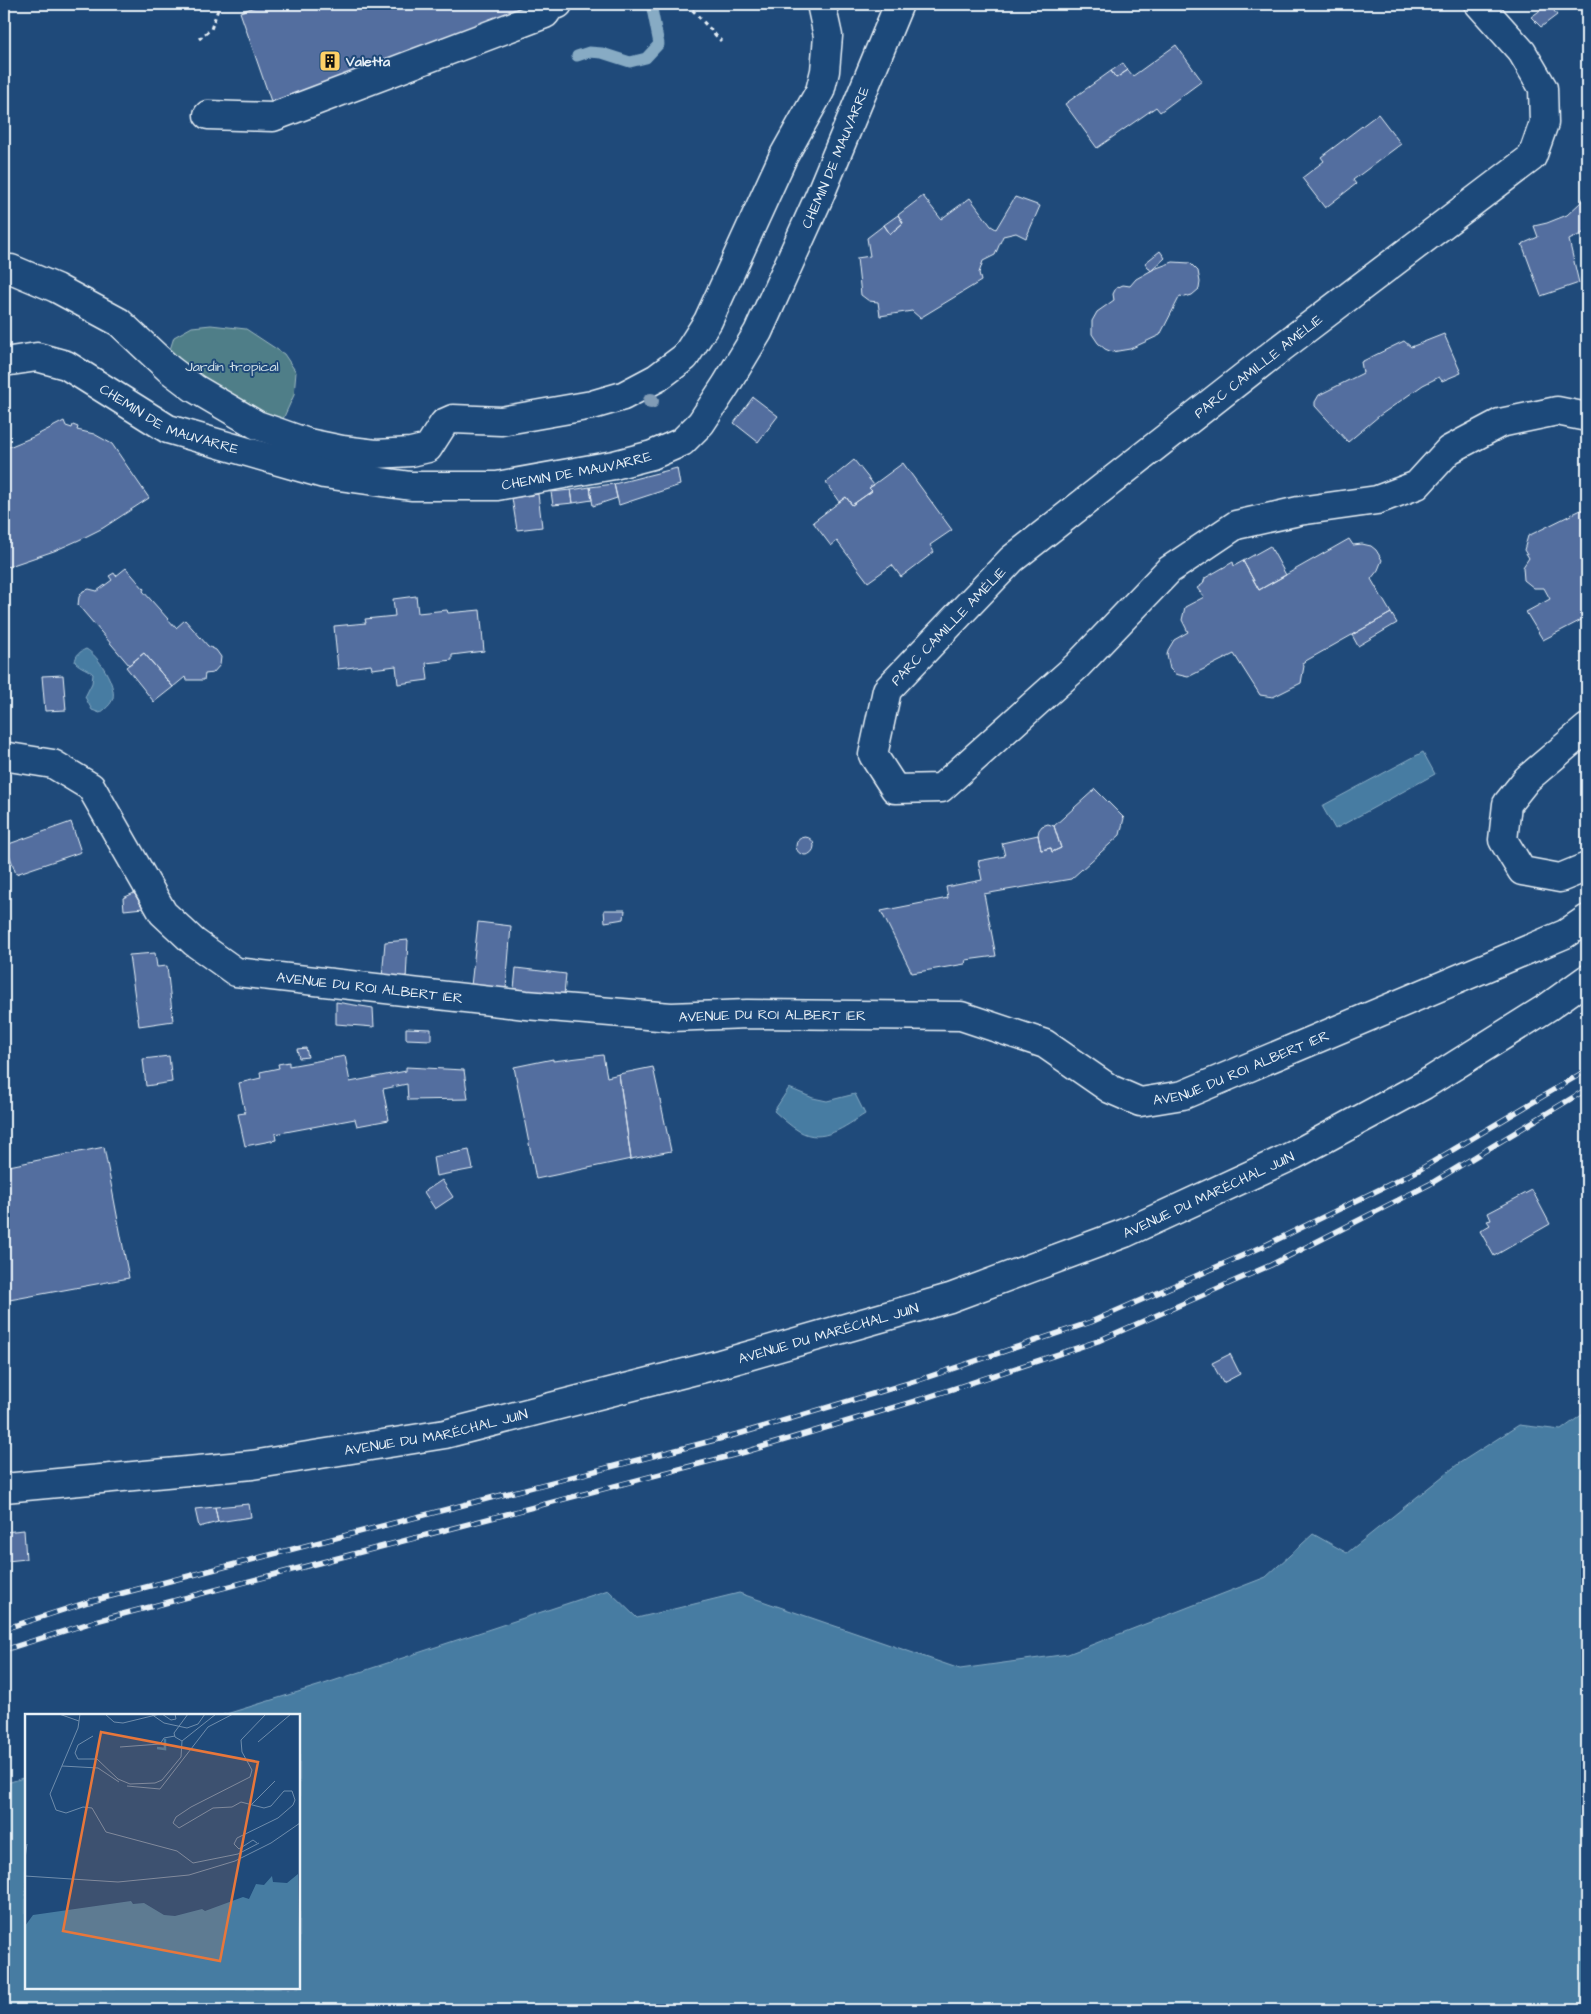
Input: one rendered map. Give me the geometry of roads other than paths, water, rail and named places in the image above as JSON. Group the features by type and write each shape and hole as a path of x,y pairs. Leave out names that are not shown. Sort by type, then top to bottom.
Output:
{"street":[{"path":"208,115 273,117 545,14 552,4 558,4"},
{"path":"4,269 11,269 56,288 119,322 169,370 194,388 257,425 308,443 376,454 411,452 428,448 444,423 453,419 501,421 592,405 623,396 657,378 685,357 708,321 783,157 820,91 825,71 828,36 821,4"},
{"name":"CHEMIN DE MAUVARRE","path":"4,362 37,357 66,365 168,429 324,474 411,486 497,486 614,465 652,455 682,442 701,423 726,386 758,332 819,197 899,4"},
{"name":"PARC CAMILLE AMÉLIE","path":"1479,4 1522,52 1543,88 1544,122 1532,157 1272,354 1012,559 887,690 873,755 895,789 941,788 1077,666 1169,570 1236,525 1299,511 1376,500 1417,485 1449,450 1500,423 1557,411 1587,416"},
{"path":"1587,728 1527,779 1507,804 1503,840 1522,871 1560,878 1587,867"},
{"name":"AVENUE DU ROI ALBERT 1ER","path":"4,758 53,764 91,787 162,913 194,942 236,972 526,1005 671,1016 747,1014 961,1016 1045,1044 1110,1090 1140,1102 1182,1095 1565,934 1587,920"},
{"name":"AVENUE DU MARÉCHAL JUIN","path":"4,1488 252,1465 445,1434 720,1364 950,1298 1125,1233 1294,1155 1424,1085 1548,1007 1587,979"}],"water":[{"path":"86,649 101,663 112,685 113,698 108,707 100,713 92,710 85,697 92,683 93,674 75,662 78,654"},
{"path":"1423,752 1435,774 1335,829 1322,806"},
{"path":"789,1088 813,1098 827,1101 855,1094 865,1114 834,1132 817,1136 808,1135 792,1127 774,1111"},
{"path":"1587,1411 1587,2010 4,2010 4,1784 25,1777 25,1989 300,1989 300,1714 226,1714 324,1684 608,1590 637,1618 739,1593 960,1669 1068,1654 1266,1577 1313,1534 1347,1553 1458,1464 1519,1425 1561,1430"}],"waterway":[{"path":"577,56 589,52 602,53 630,62 646,58 659,44 651,4"}],"railway":[{"path":"4,1629 88,1602 742,1433 919,1380 1091,1322 1262,1247 1419,1170 1587,1070"},
{"path":"4,1650 96,1621 745,1452 922,1399 1098,1341 1271,1265 1430,1184 1587,1089"}],"place":[{"name":"Valetta","path":"330,61"}],"park label":[{"name":"Jardin tropical","path":"232,366"}]}
